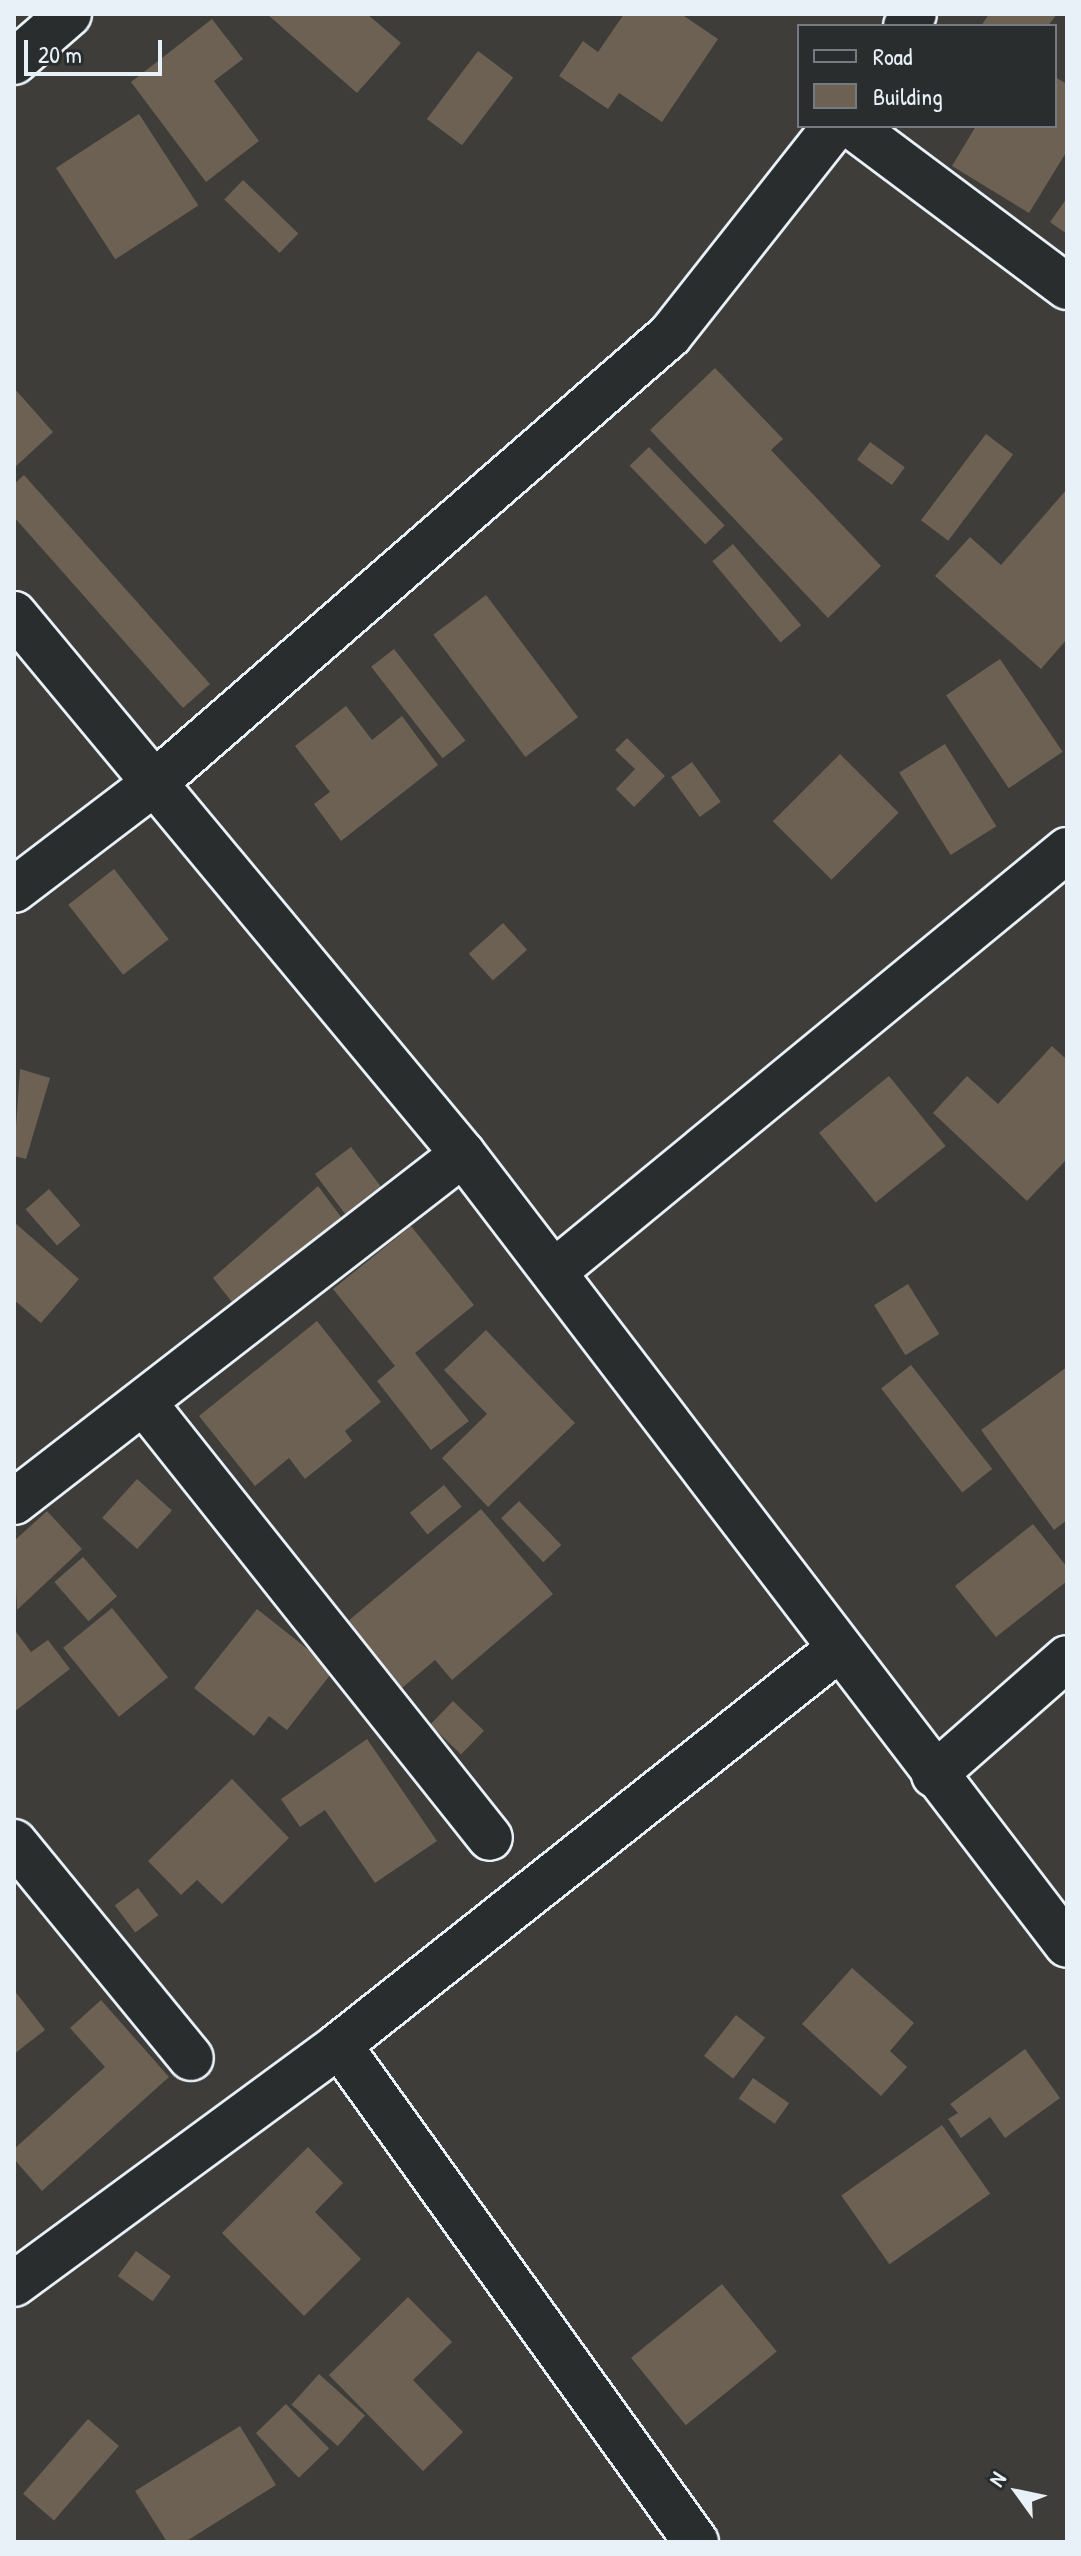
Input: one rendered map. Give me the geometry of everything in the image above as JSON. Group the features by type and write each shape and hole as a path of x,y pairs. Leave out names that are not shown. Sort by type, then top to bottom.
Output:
{"street":[{"path":"14,62 69,14"},
{"path":"14,890 152,785 670,335 833,128"},
{"path":"855,128 1067,287"},
{"path":"14,614 152,785 463,1154 555,1271 934,1775 1067,1945"},
{"path":"555,1271 1067,850"},
{"path":"14,1502 145,1404 463,1154"},
{"path":"145,1404 490,1838"},
{"path":"14,2284 339,2045 840,1648"},
{"path":"934,1775 1067,1658"},
{"path":"14,1842 191,2058"},
{"path":"339,2045 696,2542"}],"building":[{"path":"267,14 367,14 401,43 357,93"},
{"path":"624,14 681,14 718,39 662,122 619,93 608,109 559,76 583,41 598,52"},
{"path":"989,14 1057,14 1050,24 982,24"},
{"path":"212,19 243,59 214,81 259,141 206,182 131,82"},
{"path":"478,51 513,77 462,145 427,119"},
{"path":"1057,78 1067,84 1067,151 1029,213 952,166 975,128 1057,128"},
{"path":"139,114 198,205 115,259 56,168"},
{"path":"243,180 298,233 280,253 224,199"},
{"path":"1067,198 1067,234 1050,222"},
{"path":"715,368 783,439 771,450 881,566 828,618 650,430"},
{"path":"14,388 53,432 14,468"},
{"path":"986,434 1013,454 948,541 921,520"},
{"path":"870,442 905,467 892,485 857,460"},
{"path":"649,447 725,525 705,544 630,466"},
{"path":"24,475 210,684 183,708 14,517 14,484"},
{"path":"1067,489 1067,639 1041,669 935,576 970,537 1001,565"},
{"path":"733,544 801,625 780,643 712,561"},
{"path":"486,595 578,717 525,757 433,635"},
{"path":"394,649 465,740 443,758 371,667"},
{"path":"1000,659 1063,752 1009,788 946,695"},
{"path":"346,706 372,740 402,716 438,765 341,841 314,804 330,792 295,746"},
{"path":"627,738 665,776 634,807 616,789 635,769 615,750"},
{"path":"945,744 996,826 951,855 899,773"},
{"path":"840,754 899,813 832,880 773,821"},
{"path":"692,762 721,802 700,817 671,777"},
{"path":"114,869 169,939 123,975 68,905"},
{"path":"503,923 527,950 493,981 469,954"},
{"path":"1052,1046 1067,1060 1067,1159 1027,1201 933,1113 967,1076 998,1104"},
{"path":"20,1069 50,1078 26,1159 14,1156"},
{"path":"889,1076 946,1146 876,1203 819,1133"},
{"path":"351,1147 382,1188 346,1215 315,1174"},
{"path":"318,1186 347,1225 239,1311 213,1278"},
{"path":"49,1189 80,1225 57,1246 26,1209"},
{"path":"14,1222 79,1279 41,1323 14,1300"},
{"path":"411,1226 474,1305 415,1353 469,1421 431,1450 377,1381 395,1366 333,1289"},
{"path":"908,1284 939,1334 905,1355 874,1305"},
{"path":"317,1321 381,1402 345,1431 352,1441 305,1479 289,1458 255,1486 199,1416"},
{"path":"486,1330 575,1423 488,1507 442,1458 487,1414 444,1370"},
{"path":"911,1365 992,1469 962,1492 881,1388"},
{"path":"1067,1367 1067,1520 1054,1530 981,1430"},
{"path":"137,1479 172,1510 137,1549 102,1518"},
{"path":"444,1485 462,1507 427,1534 410,1513"},
{"path":"519,1501 561,1545 543,1562 501,1518"},
{"path":"481,1509 553,1594 452,1680 435,1660 402,1688 347,1622"},
{"path":"47,1511 82,1549 17,1610 14,1541"},
{"path":"1033,1524 1067,1567 1067,1581 996,1637 955,1586"},
{"path":"83,1557 117,1596 88,1621 54,1582"},
{"path":"112,1608 168,1677 119,1717 63,1648"},
{"path":"257,1609 334,1670 287,1730 269,1716 254,1736 194,1688"},
{"path":"14,1629 31,1652 48,1640 70,1669 14,1712"},
{"path":"453,1701 484,1731 461,1755 430,1725"},
{"path":"367,1739 437,1841 375,1883 325,1810 300,1827 281,1799"},
{"path":"232,1779 289,1838 222,1904 197,1880 181,1895 148,1861"},
{"path":"138,1888 158,1915 135,1933 115,1905"},
{"path":"852,1968 914,2023 890,2051 907,2067 881,2096 802,2024"},
{"path":"14,1990 45,2030 14,2054"},
{"path":"101,2000 169,2077 42,2191 14,2159 14,2149 105,2067 70,2028"},
{"path":"736,2015 765,2038 733,2079 704,2056"},
{"path":"1025,2049 1060,2098 1005,2138 990,2117 961,2138 948,2119 958,2113 950,2104"},
{"path":"753,2078 789,2103 775,2124 739,2098"},
{"path":"942,2125 990,2194 889,2264 841,2196"},
{"path":"308,2147 343,2183 315,2212 361,2259 304,2316 222,2233"},
{"path":"136,2251 171,2276 153,2301 118,2276"},
{"path":"722,2284 777,2352 686,2425 631,2358"},
{"path":"408,2297 452,2342 413,2380 463,2432 423,2471 329,2375"},
{"path":"319,2374 365,2415 338,2446 292,2404"},
{"path":"286,2404 329,2449 299,2478 256,2433"},
{"path":"88,2419 119,2446 54,2521 23,2494"},
{"path":"240,2426 276,2485 185,2542 167,2542 135,2491"}]}
